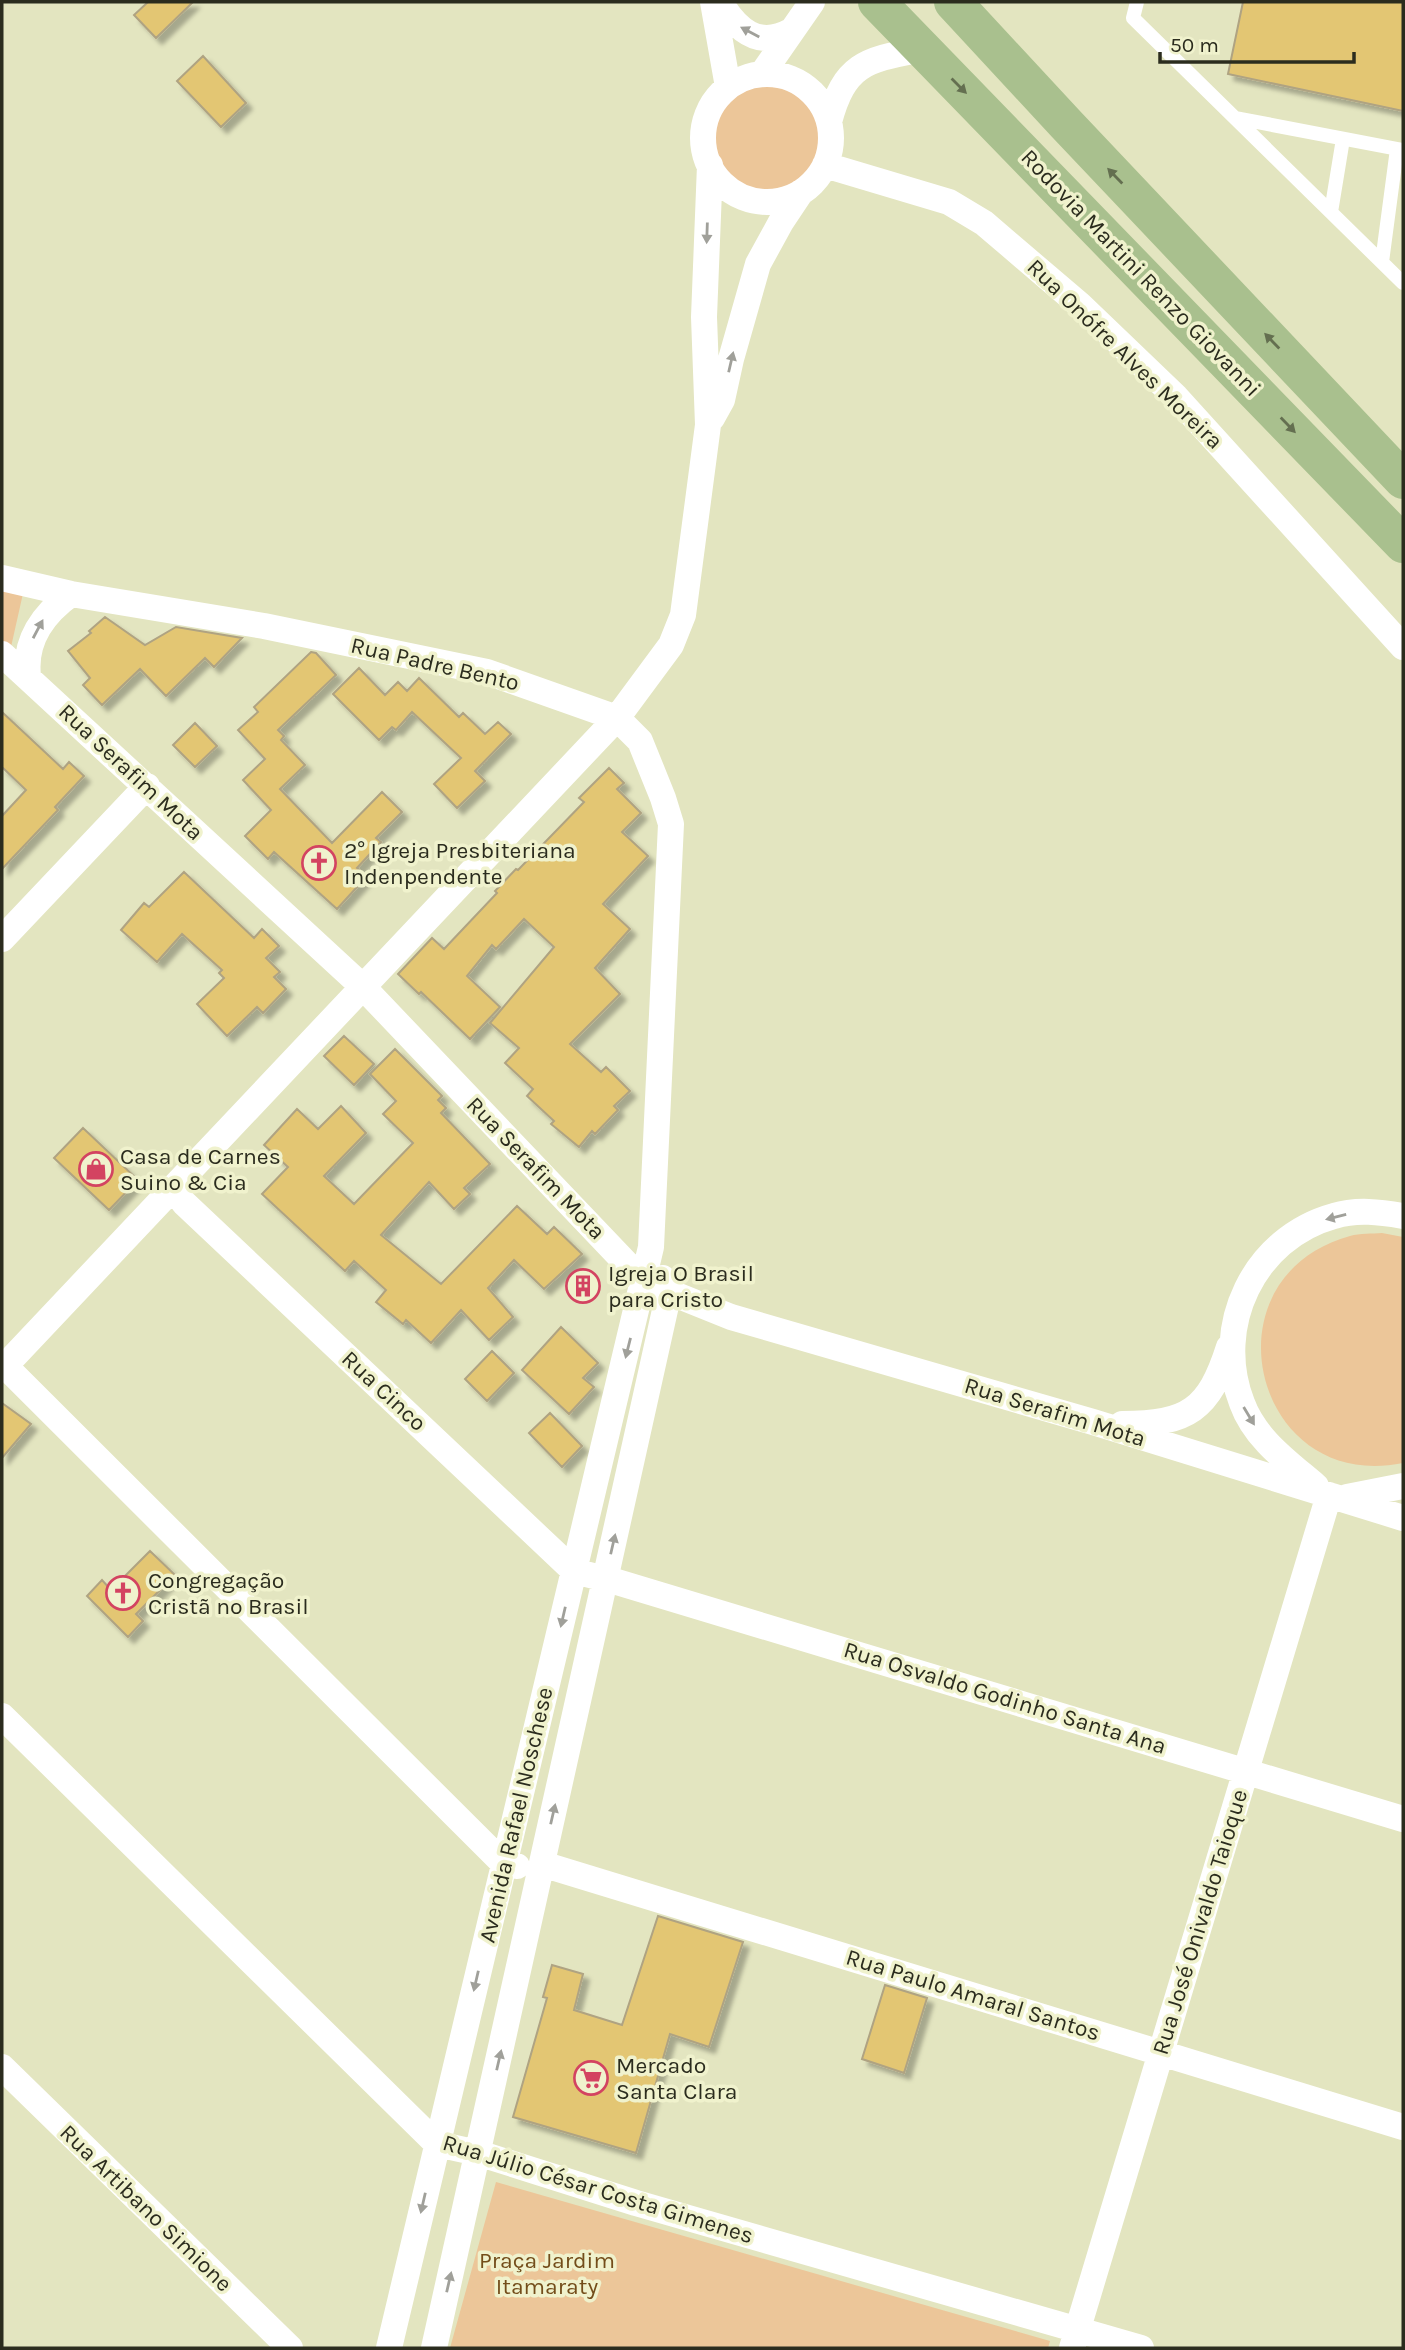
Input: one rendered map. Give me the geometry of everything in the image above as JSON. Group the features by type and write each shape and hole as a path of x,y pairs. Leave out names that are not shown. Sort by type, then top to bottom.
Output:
{"main road":[{"name":"Rodovia Martini Renzo Giovanni","path":"877,2 1403,544"},
{"name":"Rodovia Martini Renzo Giovanni","path":"953,2 1403,480"}],"street":[{"path":"713,2 728,87"},
{"path":"720,2 738,26 752,36 773,37 791,31"},
{"path":"762,74 812,2"},
{"path":"829,122 836,96 847,79 858,69 881,57 923,49"},
{"path":"762,74 780,75 797,81 811,92 822,106 829,122 831,137 825,166 811,185 781,200 760,201 739,195 722,183 710,165 704,149 708,114 716,99 728,87 750,76 762,74"},
{"path":"505,1864 3,1366 617,718 671,645 683,615 708,425 704,317 710,165"},
{"name":"Rua Onófre Alves Moreira","path":"825,166 949,202 984,223 1080,305 1176,397 1403,647"},
{"path":"708,425 722,400 758,264 801,192"},
{"name":"Rua Padre Bento","path":"2,578 71,594 264,626 487,672 617,718 640,741 671,824 651,1247 644,1282"},
{"path":"28,676 28,652 37,629 50,611 71,594"},
{"name":"Rua Serafim Mota","path":"2,654 363,986 644,1282 731,1317 1093,1422 1403,1518"},
{"path":"2,939 146,786"},
{"name":"Rua Cinco","path":"173,1187 184,1203 574,1571 605,1579"},
{"path":"1093,1422 1157,1423 1174,1420 1204,1400 1217,1380 1229,1349 1233,1325 1246,1288 1268,1255 1298,1231 1335,1216 1373,1211 1403,1216"},
{"name":"Rua Padre Bento","path":"651,1247 669,1292"},
{"name":"Avenida Rafael Noschese","path":"388,2348 644,1282"},
{"name":"Avenida Rafael Noschese","path":"435,2348 669,1292"},
{"path":"1233,1325 1232,1366 1242,1404 1263,1439 1330,1495 1371,1494 1403,1486"},
{"name":"Rua José Onivaldo Taioque","path":"1075,2339 1330,1495"},
{"name":"Rua Osvaldo Godinho Santa Ana","path":"605,1579 1403,1819"},
{"name":"Rua Júlio César Costa Gimenes","path":"2,1716 438,2144 478,2153 1075,2339 1141,2348"},
{"name":"Rua Paulo Amaral Santos","path":"505,1864 542,1866 1403,2127"},
{"name":"Rua Artibano Simione","path":"2,2067 290,2348"}],"lane":[{"path":"1137,2 1133,18 1403,283"},
{"path":"1235,117 1400,150 1382,262"},
{"path":"1331,212 1343,139"}],"green space":[{"path":"767,85 787,89 805,100 816,118 820,138 816,158 805,176 787,187 767,191 747,187 729,176 718,158 714,138 718,118 729,100 747,89"},
{"path":"2,587 24,589 11,647 2,644"},
{"path":"1382,1233 1403,1237 1403,1463 1352,1464 1310,1446 1281,1416 1264,1376 1262,1334 1274,1293 1303,1259 1350,1236"},
{"name":"Praça Jardim Itamaraty","path":"496,2182 1050,2341 1048,2348 450,2348"}],"building":[{"path":"148,2 193,2 156,38 134,15"},
{"path":"1243,2 1403,2 1403,111 1228,74"},
{"path":"203,56 246,103 221,127 177,81"},
{"path":"105,617 145,645 176,627 242,638 214,667 205,658 166,696 140,669 102,705 83,685 90,678 68,651 91,633 89,631"},
{"path":"311,652 316,653 336,675 278,730 284,736 281,740 305,765 280,789 332,843 382,792 402,812 376,838 381,842 357,868 367,876 337,909 274,852 268,859 245,836 271,810 243,780 265,759 238,730 258,712 254,707"},
{"path":"359,668 385,695 398,682 407,691 419,678 459,717 463,713 485,734 498,722 511,734 475,771 485,781 457,808 434,784 461,758 412,712 396,730 392,727 379,740 333,694"},
{"path":"2,712 63,769 69,762 84,776 55,807 58,810 2,869 2,816 26,790 2,767"},
{"path":"195,723 217,746 195,767 173,745"},
{"path":"609,768 624,783 617,789 641,813 622,832 648,856 603,904 630,929 595,968 620,994 570,1044 601,1072 606,1067 630,1091 614,1106 618,1110 595,1134 592,1131 579,1147 551,1124 554,1121 527,1096 533,1089 505,1063 519,1048 490,1023 554,947 524,919 496,949 492,945 467,976 500,1007 470,1039 398,974 432,938 444,949 497,893 495,891 584,802 579,798"},
{"path":"184,872 254,938 262,929 279,946 266,958 280,972 274,977 286,989 263,1013 257,1007 227,1036 197,1004 224,978 219,973 222,970 182,934 157,962 121,930 144,903 149,907"},
{"path":"344,1036 374,1064 354,1085 324,1056"},
{"path":"395,1049 442,1096 438,1100 446,1108 441,1113 490,1164 464,1188 470,1194 454,1209 429,1182 381,1235 441,1284 517,1206 547,1234 554,1227 582,1254 544,1289 514,1260 488,1288 513,1317 489,1340 461,1310 431,1343 406,1320 403,1324 376,1302 386,1290 354,1261 345,1271 262,1194 288,1167 264,1145 297,1109 318,1129 341,1106 366,1133 324,1176 354,1204 413,1143 383,1114 396,1101 370,1074"},
{"name":"Casa de Carnes Suino & Cia","path":"83,1128 138,1180 109,1210 54,1158"},
{"path":"561,1327 598,1363 583,1378 594,1387 569,1414 522,1370"},
{"path":"492,1351 514,1373 487,1401 465,1379"},
{"path":"2,1403 31,1424 2,1458"},
{"path":"550,1413 582,1446 562,1467 529,1433"},
{"name":"Congregação Cristã no Brasil","path":"150,1551 175,1575 136,1614 143,1621 128,1637 87,1596 102,1580 111,1590"},
{"path":"658,1916 743,1942 709,2047 670,2034 636,2153 513,2117 547,1998 543,1997 552,1965 583,1974 574,2010 622,2025"},
{"path":"885,1985 927,1998 904,2073 862,2059"}],"place":[{"name":"2° Igreja Presbiteriana Indenpendente","path":"319,863"},
{"name":"Casa de Carnes Suino & Cia","path":"96,1169"},
{"name":"Igreja O Brasil para Cristo","path":"583,1286"},
{"name":"Congregação Cristã no Brasil","path":"123,1593"},
{"name":"Mercado Santa Clara","path":"591,2078"}]}
